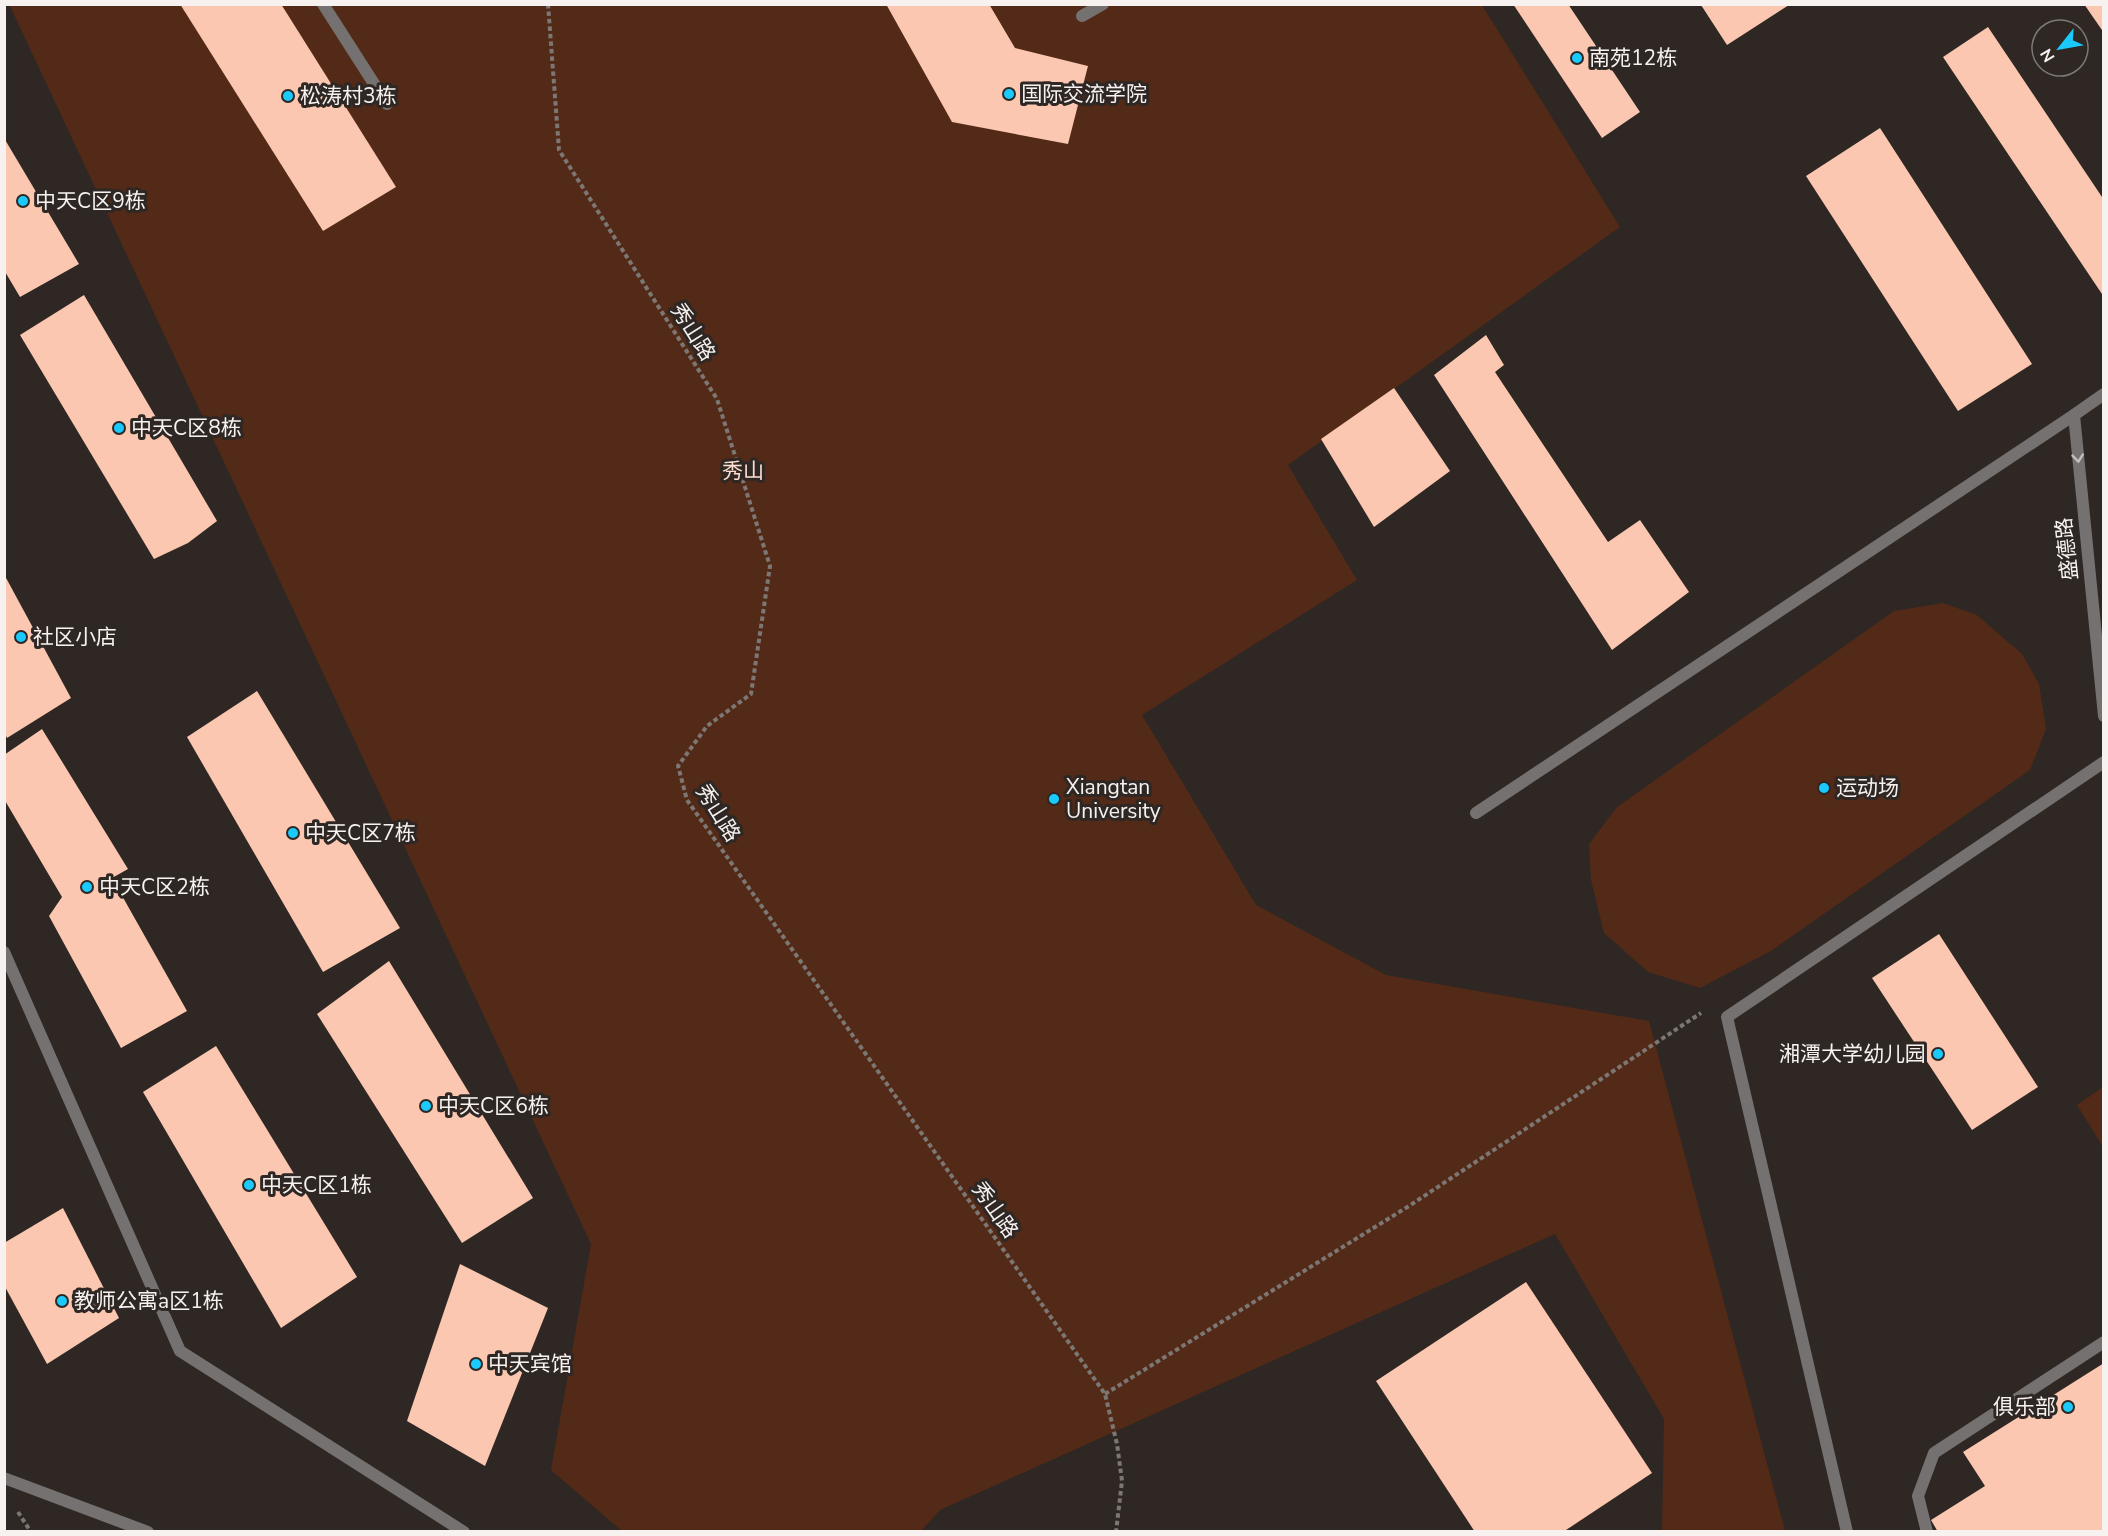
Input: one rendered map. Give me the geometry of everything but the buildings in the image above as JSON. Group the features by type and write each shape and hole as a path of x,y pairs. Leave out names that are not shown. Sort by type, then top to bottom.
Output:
{"street":[{"path":"323,4 387,104"},
{"path":"1082,16 1103,4"},
{"path":"1476,813 2074,416 2103,394"},
{"name":"盛德路","path":"2074,416 2103,716"},
{"path":"1847,1532 1727,1017 2103,762"},
{"path":"4,952 180,1351 464,1532"},
{"path":"1927,1532 1918,1496 1934,1453 2103,1342"},
{"path":"4,1478 148,1532"}],"path":[{"name":"秀山路","path":"548,4 559,150 717,399 770,566 751,694 707,726 678,766 687,800 1105,1395 1118,1444 1122,1481 1116,1532"},
{"path":"1105,1395 1409,1206 1701,1013"},
{"path":"18,1511 31,1532"}],"green space":[{"name":"秀山","path":"9,4 1482,5 1620,227 1288,465 1357,580 1142,715 1256,905 1386,975 1649,1021 1785,1531 1662,1531 1664,1419 1555,1234 940,1510 921,1531 622,1531 551,1470 591,1244"},
{"name":"运动场","path":"1943,603 1977,615 2022,654 2039,684 2046,729 2030,770 1771,951 1700,988 1648,972 1604,933 1591,880 1589,844 1617,807 1894,611"},
{"path":"2103,1087 2103,1147 2077,1105"}],"place":[{"name":"南苑12栋","path":"1577,58"},
{"name":"国际交流学院","path":"1009,94"},
{"name":"松涛村3栋","path":"288,96"},
{"name":"中天C区9栋","path":"23,201"},
{"name":"中天C区8栋","path":"119,428"},
{"name":"社区小店","path":"21,637"},
{"name":"运动场","path":"1824,788"},
{"name":"Xiangtan University","path":"1054,799"},
{"name":"中天C区7栋","path":"293,833"},
{"name":"中天C区2栋","path":"87,887"},
{"name":"湘潭大学幼儿园","path":"1938,1054"},
{"name":"中天C区6栋","path":"426,1106"},
{"name":"中天C区1栋","path":"249,1185"},
{"name":"教师公寓a区1栋","path":"62,1301"},
{"name":"中天宾馆","path":"476,1364"},
{"name":"俱乐部","path":"2068,1407"}]}
